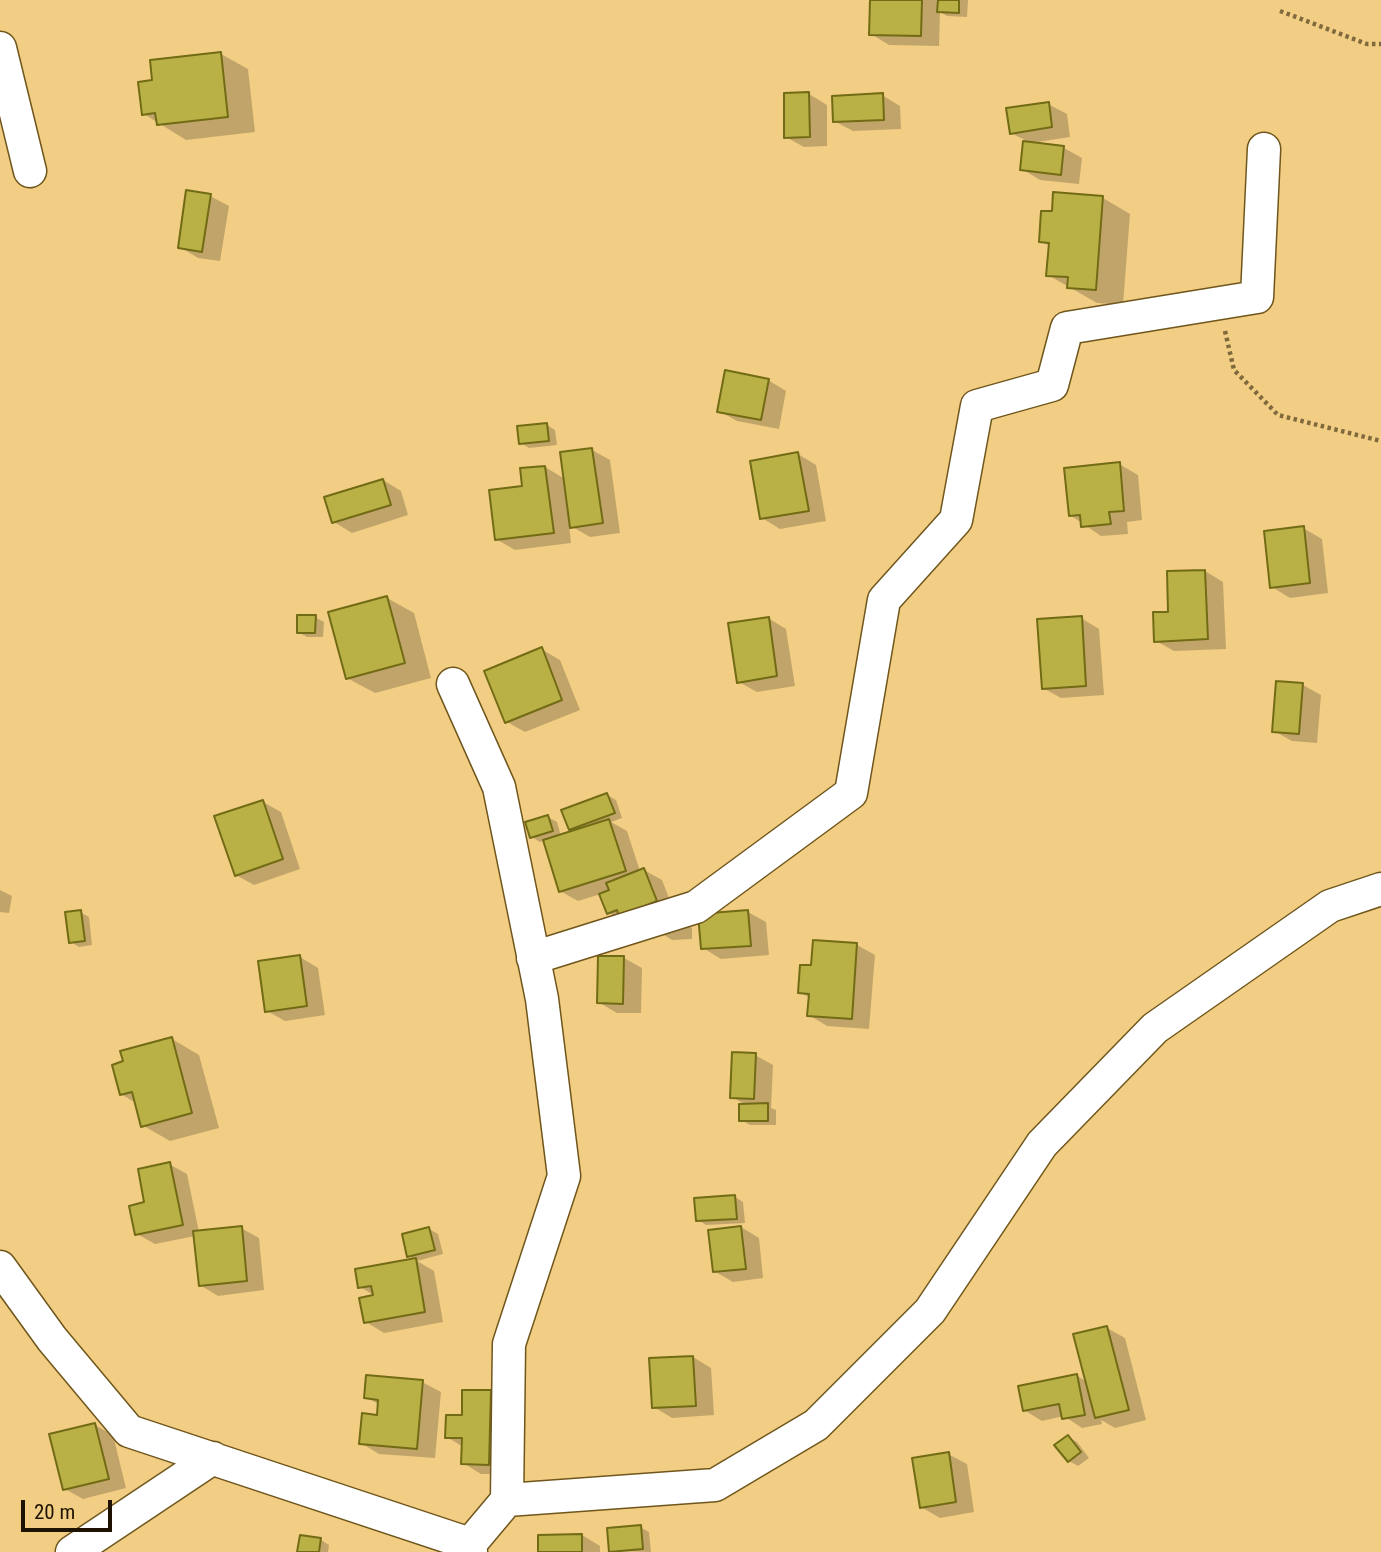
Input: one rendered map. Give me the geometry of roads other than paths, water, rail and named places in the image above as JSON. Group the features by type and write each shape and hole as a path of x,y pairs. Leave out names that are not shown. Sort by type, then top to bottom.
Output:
{"street":[{"path":"0,48 30,171"},
{"path":"533,958 696,907 851,793 884,600 956,520 977,406 1052,385 1067,328 1257,297 1265,149"},
{"path":"0,1267 52,1339 129,1431 471,1548 507,1500 509,1344 564,1176 533,958 499,787 453,684"},
{"path":"507,1500 715,1485 816,1425 929,1311 1042,1144 1155,1028 1330,906 1381,890"},
{"path":"72,1552 213,1458"}]}
